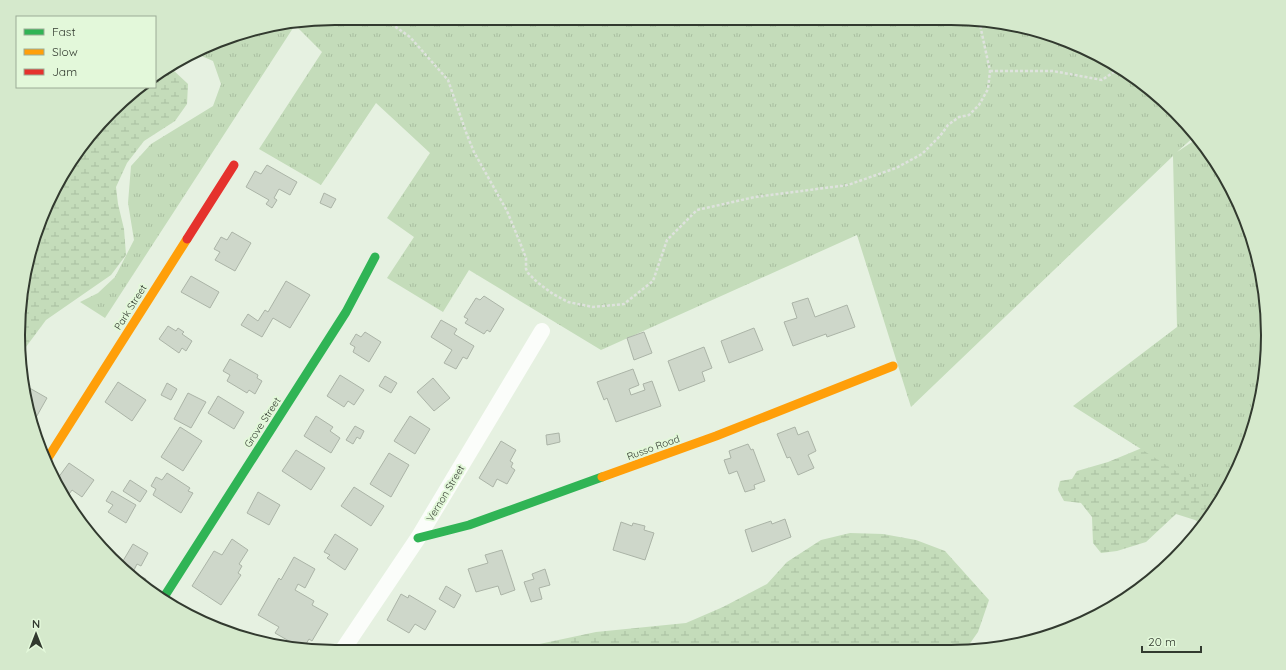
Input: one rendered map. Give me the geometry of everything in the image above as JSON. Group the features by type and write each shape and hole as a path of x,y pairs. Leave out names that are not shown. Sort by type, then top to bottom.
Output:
{"street":[{"name":"Park Street","path":"50,455 234,165"},
{"name":"Grove Street","path":"166,595 346,312 375,257"},
{"name":"Vernon Street","path":"346,645 418,538 542,331"},
{"name":"Russo Road","path":"418,538 477,523 716,436 893,366"}],"path":[{"path":"393,25 410,37 448,80 474,152 507,211 526,258 526,268 528,273 537,282 568,302 593,307 624,304 653,281 667,240 697,210 755,197 848,185 896,168 922,154 940,136 948,125 959,117 970,115 979,105 988,89 990,71 980,27"},
{"path":"990,71 1053,71 1102,80 1114,72"}],"green space":[{"path":"335,25 951,25 1011,31 1051,41 1088,57 1123,77 1140,89 1184,131 1191,139 1177,152 1193,141 1197,146 1209,163 1229,198 1245,235 1255,275 1258,295 1261,335 1260,355 1255,395 1245,435 1229,472 1215,496 1073,406 1177,327 1173,156 911,407 857,235 601,350 469,270 443,312 387,278 414,237 387,218 430,153 376,103 321,185 259,149 322,52 298,28"},
{"path":"293,28 105,318 80,302 98,293 115,277 134,240 128,203 131,166 151,144 213,106 221,84 213,61 201,56 235,41 275,31"},
{"path":"174,71 188,84 187,104 175,121 144,141 127,163 116,187 118,204 124,229 126,255 111,275 46,320 26,347 26,315 31,275 41,235 57,198 77,163 102,131 146,89 156,88 156,82"},
{"path":"1223,187 1245,235 1255,275 1260,315 1261,335 1258,375 1255,395 1245,435 1229,472 1209,507 1198,522 1176,514 1146,542 1117,551 1101,553 1093,543 1092,517 1081,503 1064,501 1058,490 1060,481 1072,479 1077,471 1108,462 1142,448"},
{"path":"850,533 883,534 916,540 945,551 989,600 978,632 969,644 951,645 535,645 596,632 686,623 723,607 767,584 787,562 821,540"}],"building":[{"path":"267,165 297,182 290,195 279,189 274,198 277,200 272,208 266,204 269,200 246,187 255,171 261,174"},
{"path":"324,193 336,199 331,208 320,203"},
{"path":"232,232 251,243 235,271 215,260 220,252 214,249 221,237 227,240"},
{"path":"191,276 219,292 210,308 181,292"},
{"path":"286,281 310,295 290,328 273,318 262,337 241,325 248,314 258,321 265,310 268,312"},
{"path":"484,296 504,309 490,332 487,330 484,334 465,323 468,319 464,317 476,298 480,300"},
{"path":"808,298 815,317 847,305 855,327 827,337 826,334 793,346 784,322 797,318 792,303"},
{"path":"441,320 457,329 454,334 474,346 467,359 463,357 456,369 444,363 452,350 431,337"},
{"path":"168,326 176,331 178,328 184,332 182,334 192,341 186,351 182,348 179,353 159,339"},
{"path":"754,328 763,350 729,363 721,341"},
{"path":"365,332 381,342 369,362 353,352 355,347 350,344 356,334 361,337"},
{"path":"644,332 652,353 634,360 627,338"},
{"path":"704,347 712,368 702,372 705,381 679,391 668,361"},
{"path":"230,359 258,375 257,378 262,381 255,394 249,390 247,393 227,381 230,375 223,371"},
{"path":"633,369 639,385 629,389 631,395 645,390 643,384 652,381 661,406 616,422 607,398 604,400 597,382"},
{"path":"340,375 364,390 354,405 348,401 344,407 327,396"},
{"path":"385,376 397,383 391,393 379,386"},
{"path":"433,378 450,398 434,411 417,392"},
{"path":"118,382 146,400 132,421 105,402"},
{"path":"167,383 177,389 171,400 161,395"},
{"path":"30,388 47,398 36,417"},
{"path":"188,393 206,402 191,428 174,419"},
{"path":"218,396 244,412 234,429 208,413"},
{"path":"316,416 333,427 330,431 340,438 331,453 304,436"},
{"path":"410,416 430,429 415,454 394,441"},
{"path":"355,426 364,431 360,439 357,437 353,444 346,440"},
{"path":"180,427 202,441 183,471 161,457"},
{"path":"795,427 798,435 808,431 816,451 808,455 814,468 798,475 790,457 787,458 777,434"},
{"path":"559,433 560,442 547,445 546,435"},
{"path":"501,441 516,450 510,461 513,463 511,467 515,470 507,484 497,479 493,487 479,478"},
{"path":"748,444 751,450 753,449 765,481 754,485 755,489 745,492 737,471 729,474 724,460 731,458 729,451"},
{"path":"296,450 325,468 311,490 282,471"},
{"path":"389,453 409,465 391,497 370,484"},
{"path":"69,463 94,480 82,497 72,490 69,494 59,476"},
{"path":"167,473 190,488 188,491 193,493 181,513 153,495 156,489 151,486 156,477 162,480"},
{"path":"130,480 147,491 140,502 123,491"},
{"path":"354,487 384,506 371,526 341,506"},
{"path":"112,491 136,505 126,523 108,512 113,505 106,501"},
{"path":"258,492 280,505 269,525 247,513"},
{"path":"785,519 791,537 752,552 745,530 771,521 772,524"},
{"path":"621,522 632,526 633,523 645,526 644,530 654,533 645,560 613,550"},
{"path":"335,534 358,549 345,570 327,558 330,555 324,552"},
{"path":"232,539 248,550 239,564 242,566 238,573 241,575 221,605 192,586 214,551 222,555"},
{"path":"133,544 148,553 141,566 137,564 134,570 123,561"},
{"path":"502,550 515,590 501,595 498,586 476,592 468,569 488,563 485,555"},
{"path":"294,557 315,569 305,588 298,584 295,590 314,601 312,605 328,614 312,641 309,639 307,643 289,641 275,633 279,627 258,615 279,578 281,580"},
{"path":"545,569 550,585 539,588 542,599 531,602 524,582 534,579 532,574"},
{"path":"446,586 461,595 454,608 439,599"},
{"path":"401,594 408,598 409,595 436,611 425,630 415,624 409,633 387,620"}],"traffic: fast":[{"path":"166,595 346,312 375,257"},
{"path":"418,538 469,525 602,477"}],"traffic: slow":[{"path":"50,455 187,239"},
{"path":"602,477 716,436 893,366"}],"traffic: jam":[{"path":"187,239 234,165"}]}
